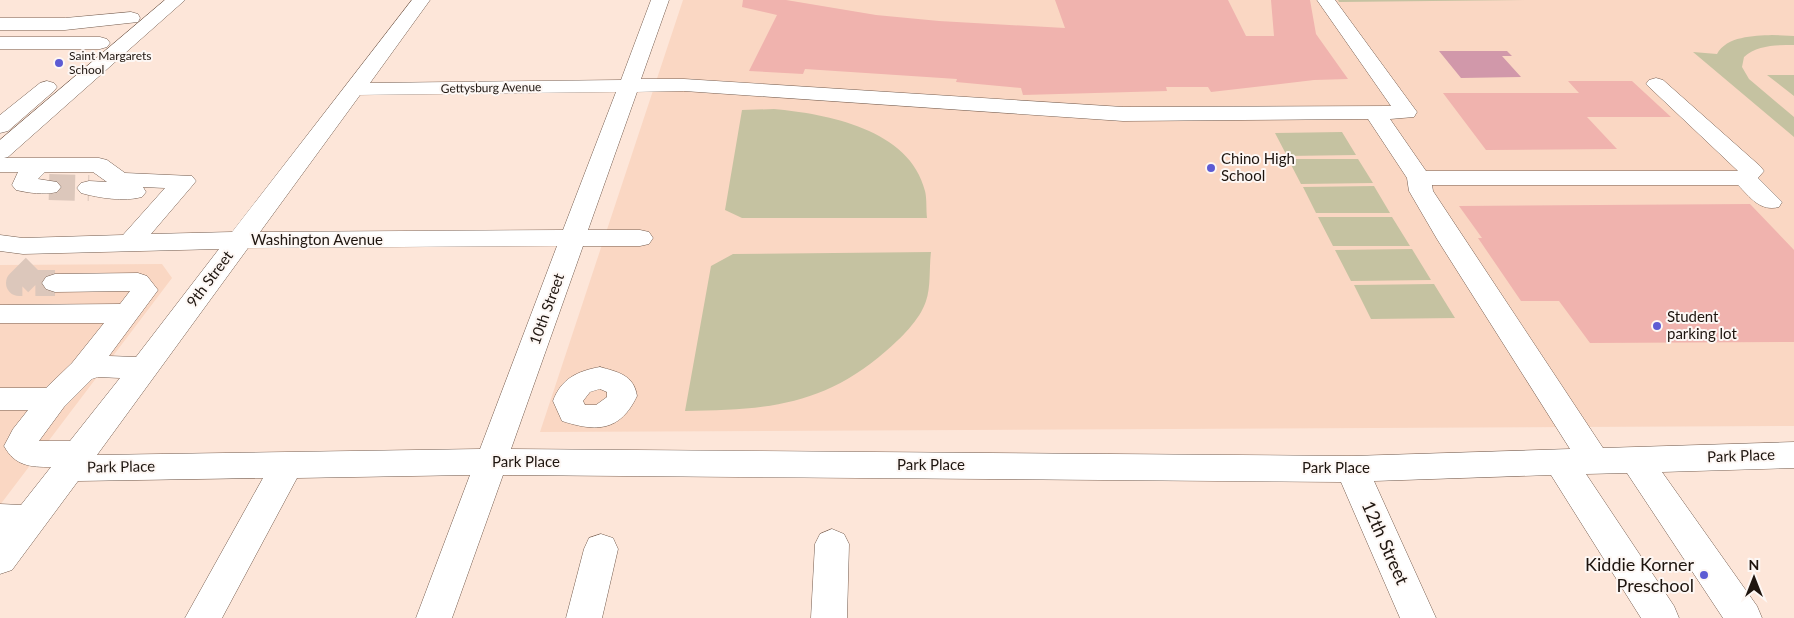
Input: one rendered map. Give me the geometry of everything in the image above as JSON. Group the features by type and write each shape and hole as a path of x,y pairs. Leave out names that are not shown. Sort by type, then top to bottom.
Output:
{"street":[{"path":"0,126 152,0"},
{"path":"0,152 176,0"},
{"name":"9th Street","path":"0,559 15,519 74,461 421,0"},
{"name":"10th Street","path":"434,618 660,0"},
{"name":"Gettysburg Avenue","path":"354,89 684,85 1123,114 1376,114 1406,112 1326,0"},
{"path":"0,24 65,24 131,18"},
{"path":"98,67 91,64 133,24 131,18"},
{"path":"0,43 100,43"},
{"path":"0,59 68,62"},
{"path":"1419,178 1744,178 1752,171 1656,84"},
{"path":"1376,114 1419,178 1421,191 1450,239 1594,461"},
{"path":"0,165 99,165 119,180 184,181 130,243"},
{"path":"39,165 26,177 24,186 49,187"},
{"path":"1744,178 1770,202"},
{"path":"91,195 167,200"},
{"name":"Washington Avenue","path":"0,243 23,246 240,240 640,238"},
{"path":"14,454 53,399 82,371 145,290 138,282 45,275 56,245"},
{"path":"0,314 127,313"},
{"path":"82,371 96,366 144,368"},
{"path":"0,399 53,399"},
{"name":"Park Place","path":"14,454 74,461 287,465 492,462 1352,469 1636,459 1790,459"},
{"path":"1636,459 1744,618"},
{"path":"1560,462 1665,614"},
{"path":"203,618 287,465"},
{"name":"12th Street","path":"1352,469 1418,618"},
{"path":"829,618 832,544"},
{"path":"584,618 601,549"}],"shaded area":[{"name":"Chino High School","path":"683,0 1794,0 1794,426 540,432"},
{"path":"1338,0 1525,0 1339,2"},
{"path":"1772,35 1794,36 1794,45 1774,46 1755,50 1744,57 1742,67 1749,79 1794,117 1794,137 1693,52 1717,54 1721,48 1734,40"},
{"path":"1439,51 1507,51 1512,56 1502,56 1521,77 1461,78"},
{"path":"1767,75 1794,75 1794,96"},
{"path":"774,109 818,115 841,121 885,139 903,153 916,170 925,191 927,218 742,218 725,210 742,110"},
{"path":"1342,132 1356,155 1287,156 1275,133"},
{"path":"1288,159 1358,159 1373,183 1301,184"},
{"path":"1374,186 1390,213 1316,213 1303,187"},
{"path":"1318,217 1392,217 1410,246 1333,246"},
{"path":"1412,249 1431,280 1351,281 1335,250"},
{"path":"931,252 928,295 919,315 897,341 863,369 816,394 792,401 742,409 685,411 711,266 733,254"},
{"path":"162,264 172,278 0,505 0,265"},
{"path":"1434,284 1455,318 1371,319 1354,285"}],"building":[{"path":"743,0 786,0 876,15 939,21 1065,28 1055,0 1228,0 1246,36 1274,36 1271,0 1310,0 1316,34 1348,79 1314,80 1211,92 1208,87 1166,87 1167,91 1023,95 1021,88 956,82 957,79 805,69 803,74 749,71 777,15 742,7"},
{"path":"1568,81 1632,81 1671,117 1587,117 1617,149 1486,150 1443,93 1579,93"},
{"path":"1750,204 1794,250 1794,342 1590,343 1559,301 1521,301 1478,238 1482,238 1459,206"}],"tunnel":[{"path":"49,187 89,188"},
{"path":"35,267 19,283 55,283"}],"place":[{"name":"Saint Margarets School","path":"59,63"},
{"name":"Chino High School","path":"1211,168"},
{"name":"Student parking lot","path":"1657,326"},
{"name":"Kiddie Korner Preschool","path":"1704,575"}]}
